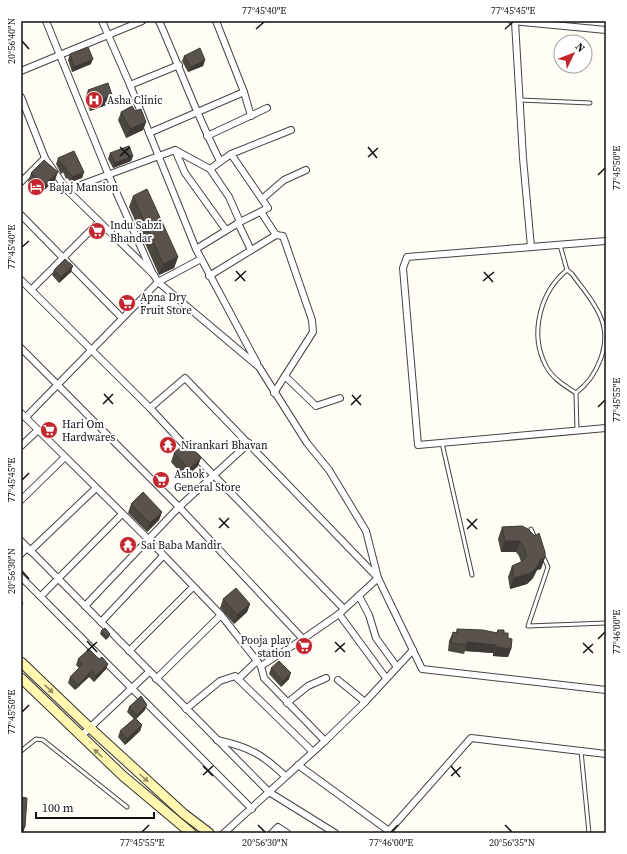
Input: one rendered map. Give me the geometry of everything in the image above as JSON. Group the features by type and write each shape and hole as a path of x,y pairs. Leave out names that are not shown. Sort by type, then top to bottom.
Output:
{"street":[{"path":"46,21 110,176 158,282 259,367"},
{"path":"102,21 130,85 148,133 196,249 209,276 274,393 307,443 329,470 366,531 378,578 422,669 606,690"},
{"path":"21,71 142,21"},
{"path":"159,21 196,112 220,161"},
{"path":"216,21 244,92 251,116"},
{"path":"531,247 514,21 606,30"},
{"path":"130,85 178,65"},
{"path":"148,133 244,92"},
{"path":"21,97 45,158 67,190 154,275"},
{"path":"207,136 267,108"},
{"path":"21,117 28,114"},
{"path":"210,170 231,154 292,130"},
{"path":"67,190 110,176 175,150 210,170 229,197 251,250"},
{"path":"175,150 185,173 226,230"},
{"path":"196,249 226,230 268,208 231,154"},
{"path":"21,182 45,158"},
{"path":"262,199 284,180 306,170"},
{"path":"261,212 276,235"},
{"path":"21,215 64,257 122,318"},
{"path":"31,290 99,222"},
{"path":"209,276 276,235 283,236 312,320 313,332 274,393"},
{"path":"606,241 407,257 403,268 418,445 606,428"},
{"path":"201,259 158,282 122,318 92,352 23,415 148,539 221,615 259,663 264,678 325,741"},
{"path":"21,280 150,408 213,476 344,609"},
{"path":"21,348 179,507 303,639"},
{"path":"285,376 316,406 340,398"},
{"path":"150,408 185,378 378,578"},
{"path":"21,446 38,430"},
{"path":"85,606 179,507 249,443"},
{"path":"21,500 65,457"},
{"path":"21,554 29,549 96,488"},
{"path":"41,596 57,578 122,514"},
{"path":"21,541 269,792 335,833"},
{"path":"101,622 163,556"},
{"path":"21,577 252,808"},
{"path":"238,679 259,663 303,639 339,614 378,578"},
{"path":"129,652 192,586"},
{"path":"359,596 369,615 376,638 397,667"},
{"path":"339,614 386,678"},
{"path":"156,679 221,615"},
{"path":"224,833 325,741 365,702 413,650"},
{"path":"21,662 184,814 209,833"},
{"path":"80,737 149,672"},
{"path":"186,709 220,681 235,676 313,752"},
{"path":"21,678 80,737 123,776 191,833"},
{"path":"287,703 308,686 326,678"},
{"path":"338,680 365,702"},
{"path":"298,765 388,832 471,738 606,754"},
{"path":"217,740 242,745 268,759 285,776"},
{"path":"272,833 278,827 287,833"}],"lane":[{"path":"520,100 590,103"},
{"path":"560,245 567,270 572,274 597,308 604,325 603,354 598,366 589,380 576,393 577,431"},
{"path":"567,270 549,291 543,304 539,316 539,344 546,367 555,378 576,393"},
{"path":"442,443 472,575"},
{"path":"531,529 537,542"},
{"path":"542,554 548,567 528,626 606,624"},
{"path":"21,751 36,739 43,740 127,807"},
{"path":"581,751 589,833"}],"building":[{"path":"88,47 93,59 74,67 70,54"},
{"path":"200,48 205,60 191,67 184,56"},
{"path":"108,83 112,95 93,103 88,90"},
{"path":"132,106 135,111 141,109 146,122 130,129 121,112"},
{"path":"129,146 133,156 115,163 110,153"},
{"path":"74,151 84,172 73,177 69,172 68,173 65,167 64,168 58,158"},
{"path":"44,160 58,172 43,186 31,173"},
{"path":"147,189 178,257 163,264 133,196"},
{"path":"65,259 73,266 61,277 54,270"},
{"path":"186,442 201,458 189,469 174,453"},
{"path":"143,492 162,512 150,523 131,504"},
{"path":"522,526 528,529 535,536 539,533 545,552 545,558 541,559 537,567 531,573 514,578 512,566 521,562 527,556 520,541 505,541 502,527"},
{"path":"236,588 250,604 237,615 223,599"},
{"path":"105,628 110,634 107,637 101,631"},
{"path":"457,629 483,630 497,633 498,630 504,630 504,633 508,633 508,638 512,639 511,649 496,647 496,645 467,642 467,645 451,643 453,632 457,633"},
{"path":"89,649 99,659 102,657 108,664 96,676 91,671 78,685 70,677 83,664 78,659"},
{"path":"279,661 291,673 283,681 271,668"},
{"path":"141,696 147,705 137,715 129,707"},
{"path":"135,718 142,725 127,739 120,731"},
{"path":"21,797 27,798 25,827 21,827"}],"place":[{"name":"Asha Clinic","path":"94,100"},
{"name":"Bajaj Mansion","path":"36,187"},
{"name":"Indu Sabzi Bhandar","path":"97,231"},
{"name":"Apna Dry Fruit Store","path":"127,303"},
{"name":"Hari Om Hardwares","path":"49,430"},
{"name":"Nirankari Bhavan","path":"168,445"},
{"name":"Ashok General Store","path":"161,480"},
{"name":"Sai Baba Mandir","path":"128,545"},
{"name":"Pooja play station","path":"304,646"}]}
